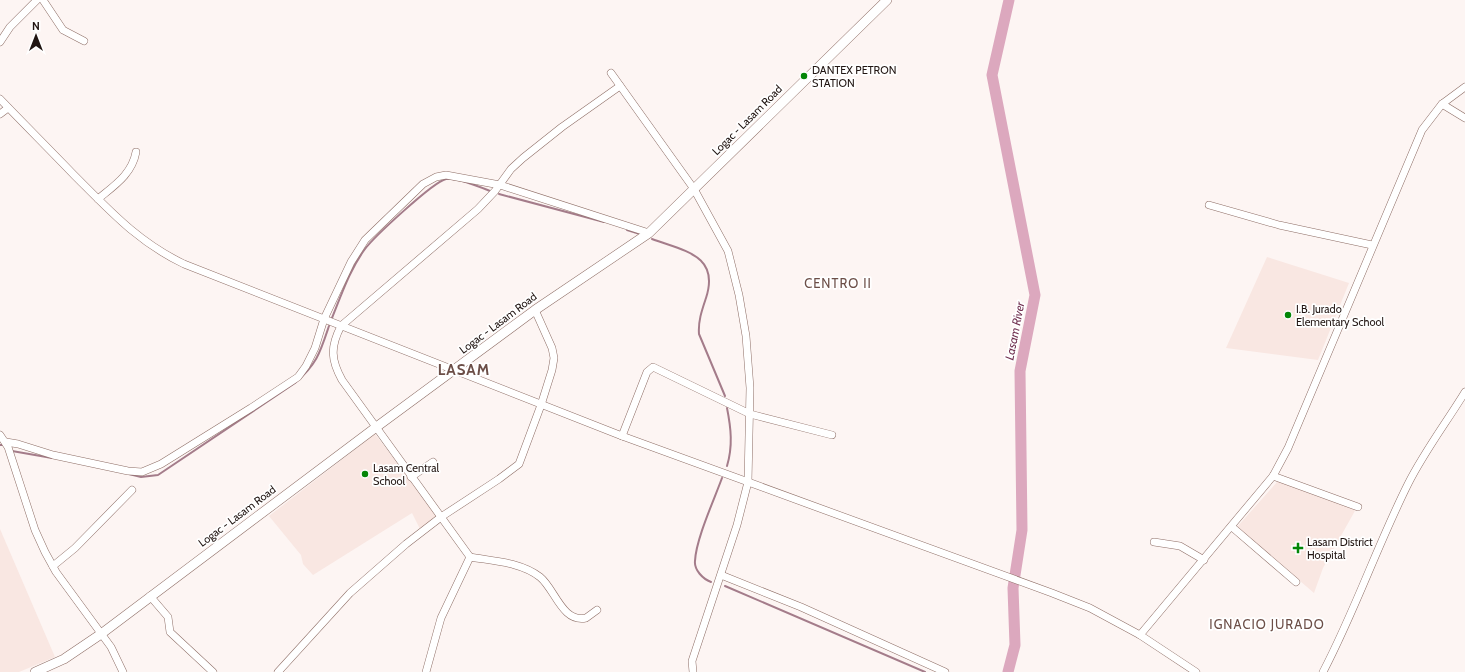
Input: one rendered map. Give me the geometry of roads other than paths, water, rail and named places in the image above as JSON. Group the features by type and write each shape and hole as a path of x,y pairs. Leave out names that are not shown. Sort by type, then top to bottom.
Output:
{"main road":[{"name":"Logac - Lasam Road","path":"35,672 64,659 101,634 535,310 649,233 887,0"}],"street":[{"path":"0,42 10,26 37,0"},
{"path":"43,0 63,30 84,41"},
{"path":"611,73 694,189 728,250 740,295 750,388 748,482 721,575 692,661 693,672"},
{"path":"597,610 586,618 581,619 574,617 563,609 548,585 529,570 520,566 470,557 375,428 342,380 334,364 333,350 336,336 341,326 478,209 500,186 511,169 562,127 620,86"},
{"path":"1140,636 1273,476 1362,274 1372,244 1422,130 1442,104 1465,87"},
{"path":"0,99 98,199 143,241 161,253 184,264 622,436 974,563 1090,608 1140,636 1196,672"},
{"path":"1442,104 1465,118"},
{"path":"0,114 8,108"},
{"path":"98,199 128,173 134,161 136,152"},
{"path":"6,442 18,444 53,455 128,471 142,472 149,470 251,408 298,377 306,366 315,348 324,319 351,262 365,240 423,184 436,177 446,175 500,186 649,233"},
{"path":"1209,205 1279,225 1372,244"},
{"path":"278,672 350,593 406,544 441,517 519,464 541,404 552,370 554,358 552,348 535,310"},
{"path":"622,436 645,377 649,369 653,367 750,414 832,435"},
{"path":"1323,672 1346,624 1380,542 1407,486 1420,461 1465,392"},
{"path":"0,435 6,442 35,530 53,566 111,647 123,672"},
{"path":"411,477 433,462"},
{"path":"1273,476 1358,507"},
{"path":"53,566 75,548 132,490"},
{"path":"1232,527 1296,582"},
{"path":"1154,542 1180,546 1204,560"},
{"path":"426,672 441,618 470,557"},
{"path":"721,575 801,608 945,672"},
{"path":"150,596 168,617 170,632 212,672"}],"waterway":[{"name":"Lasam River","path":"1008,672 1015,645 1013,588 1022,530 1020,371 1035,295 992,75 1009,0"},
{"path":"332,318 350,274 365,249 391,222 417,199 439,182 446,179 456,179 490,191"},
{"path":"499,194 604,222"},
{"path":"627,230 640,234"},
{"path":"652,239 676,247 696,257 704,264 708,272 709,284 700,320 699,334 725,396"},
{"path":"129,474 141,477 158,475 295,383 317,358 329,326"},
{"path":"727,408 731,437 727,466"},
{"path":"12,451 52,458"},
{"path":"711,582 700,574 696,568 695,561 702,531 722,478"},
{"path":"725,586 925,672"}],"place":[{"name":"DANTEX PETRON STATION","path":"804,76"},
{"name":"I.B. Jurado Elementary School","path":"1288,315"},
{"name":"Lasam Central School","path":"365,474"},
{"name":"Lasam District Hospital","path":"1298,548"}],"district":[{"name":"CENTRO II","path":"838,283"},
{"name":"LASAM","path":"464,370"},
{"name":"IGNACIO JURADO","path":"1267,624"}]}
